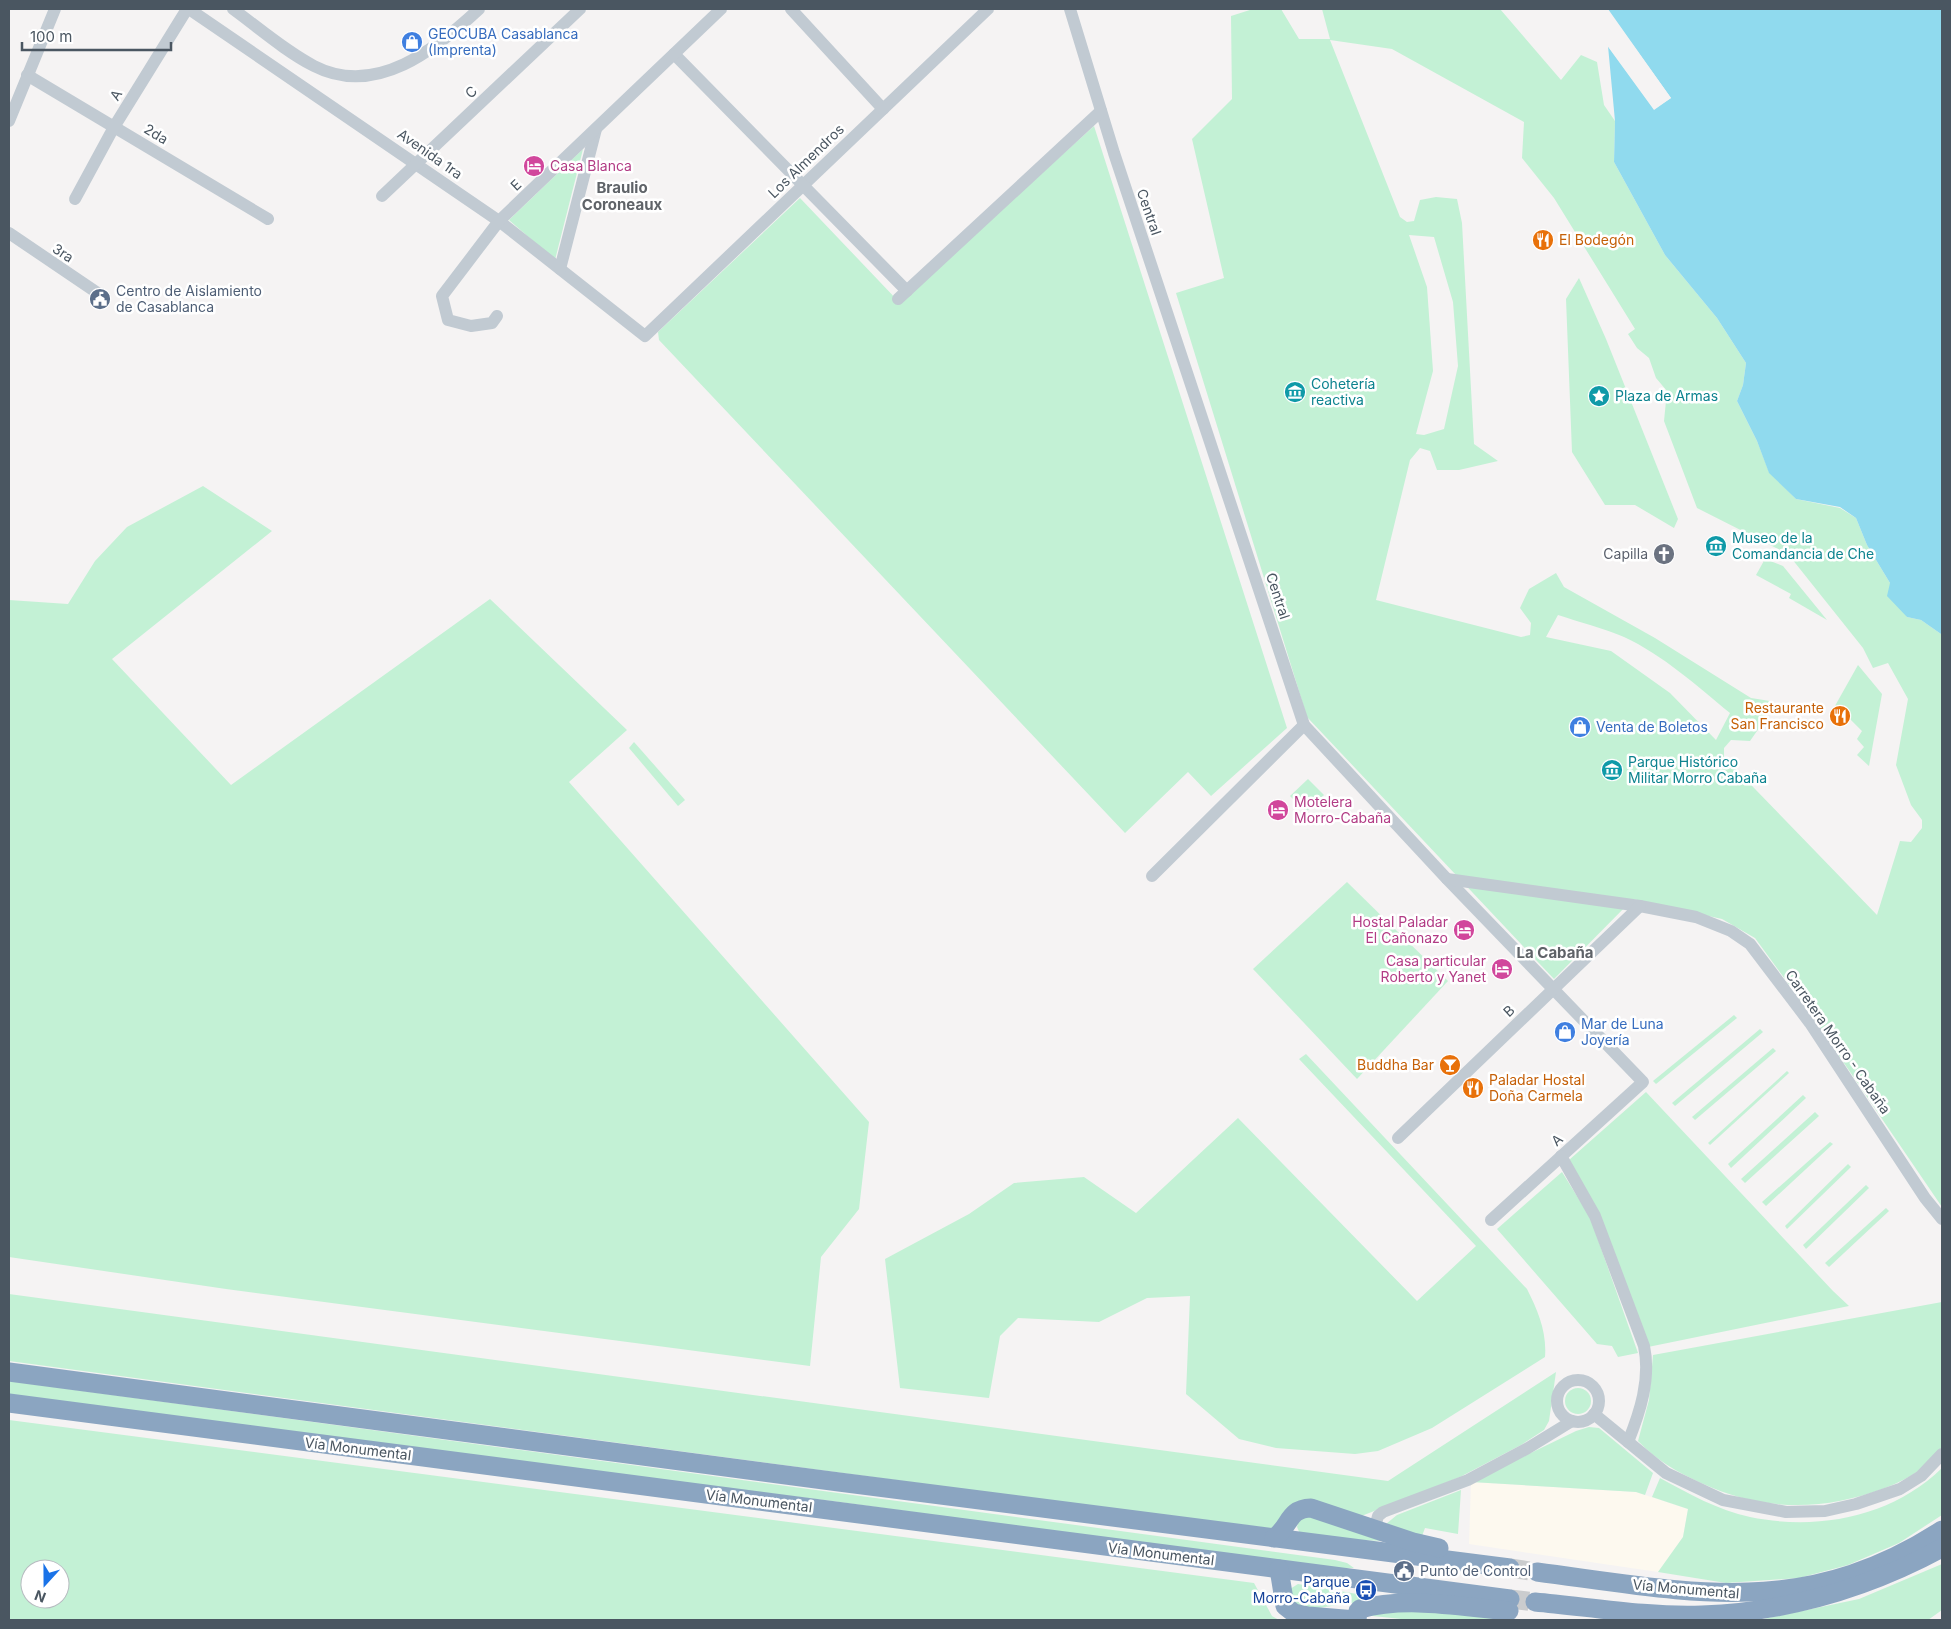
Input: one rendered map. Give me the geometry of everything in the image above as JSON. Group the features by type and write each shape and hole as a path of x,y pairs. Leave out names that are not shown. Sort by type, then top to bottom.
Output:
{"highway":[{"name":"Vía Monumental","path":"9,1372 1374,1551 1512,1563 1441,1548"},
{"name":"Vía Monumental","path":"9,1403 1335,1576 1510,1605 1398,1604 1360,1609 1357,1620"},
{"path":"1274,1538 1281,1533 1294,1512 1300,1508 1311,1508 1375,1527 1413,1542 1441,1548"},
{"name":"Vía Monumental","path":"1537,1567 1668,1590 1708,1594 1746,1594 1809,1586 1855,1574 1891,1559 1942,1530"},
{"path":"1309,1542 1338,1549 1355,1557 1358,1569 1354,1573 1335,1576"},
{"path":"1374,1551 1416,1547 1441,1548"},
{"name":"Vía Monumental","path":"1534,1608 1672,1614 1730,1613 1815,1599 1879,1579 1942,1548"},
{"path":"1279,1569 1285,1606 1294,1613 1357,1620"}],"street":[{"path":"9,121 55,9"},
{"name":"Avenida 1ra","path":"188,9 417,163 499,221 645,336"},
{"name":"A","path":"75,199 114,127 188,9"},
{"path":"233,9 295,55 316,67 350,76 380,73 408,64 458,29 479,9"},
{"name":"C","path":"382,196 580,9"},
{"name":"E","path":"498,316 492,323 472,326 448,320 442,296 499,221 721,9"},
{"path":"791,9 882,109"},
{"name":"Los Almendros","path":"645,336 988,9"},
{"name":"Central","path":"1070,9 1101,111 1304,725 1447,879 1643,1082"},
{"path":"674,54 802,185 902,295 1101,111"},
{"path":"301,84 316,67"},
{"name":"2da","path":"27,75 268,219"},
{"path":"560,269 596,129"},
{"name":"3ra","path":"9,233 102,296"},
{"path":"1152,876 1304,725"},
{"name":"Carretera Morro - Cabaña","path":"1447,879 1640,906 1696,917 1720,925 1750,944 1810,1023 1925,1198 1942,1218"},
{"name":"B","path":"1402,1134 1640,906"},
{"name":"A","path":"1491,1220 1643,1082"},
{"path":"1561,1156 1595,1216 1645,1352 1646,1379 1628,1442"},
{"path":"1375,1527 1378,1516 1383,1512 1468,1480 1528,1448 1572,1421 1584,1421 1594,1414 1598,1401 1594,1389 1585,1382 1573,1381 1561,1388 1557,1400 1561,1413 1572,1421"},
{"path":"1594,1414 1658,1468 1723,1500 1786,1512 1825,1511 1856,1504 1900,1489 1921,1476 1942,1454"}],"shaded area":[{"path":"1471,1482 1636,1492 1688,1509 1683,1537 1658,1572 1469,1544"}],"green space":[{"path":"1253,9 1281,9 1299,39 1330,39 1322,9 1500,9 1561,80 1581,55 1597,62 1604,105 1615,121 1614,162 1665,255 1717,318 1746,363 1743,385 1737,401 1757,441 1769,472 1796,499 1840,508 1856,518 1867,545 1890,583 1907,617 1921,620 1941,634 1942,1207 1814,1019 1755,938 1722,919 1633,899 1554,979 1307,717 1176,293 1224,278 1192,139 1232,99 1231,16","holes":["1330,40 1392,49 1524,122 1522,158 1554,198 1635,329 1628,334 1637,348 1649,358 1656,378 1667,391 1664,421 1697,508 1788,554 1863,648 1873,668 1888,663 1908,699 1896,765 1911,805 1922,820 1922,828 1911,842 1900,841 1877,915 1724,757 1724,748 1731,740 1750,741 1764,721 1770,701 1751,698 1655,638 1564,587 1556,573 1529,589 1520,608 1531,623 1530,635 1521,637 1376,600 1410,460 1420,448 1430,451 1437,470 1459,470 1498,461 1474,444 1462,223 1457,199 1436,197 1420,200 1414,221 1407,222 1400,217","1409,235 1434,237 1453,302 1458,366 1444,429 1424,435 1416,434 1433,371 1427,287","1558,615 1624,637 1666,662 1730,713 1716,740 1670,693 1611,651 1546,637"]},
{"path":"1094,126 1287,728 1211,796 1188,772 1125,833 659,340 658,332 800,198 899,302"},
{"path":"583,149 555,260 509,220"},
{"name":"Plaza de Armas","path":"1579,278 1606,339 1678,519 1674,528 1635,505 1605,505 1572,452 1566,299"},
{"path":"203,486 272,531 112,659 231,785 490,599 627,730 569,782 869,1122 859,1209 821,1257 810,1366 226,1289 9,1257 9,600 68,604 95,561 127,527"},
{"path":"1765,559 1783,566 1827,620 1789,598 1791,594 1756,575"},
{"path":"1858,665 1882,694 1869,766 1857,755 1864,747 1857,739 1862,731 1849,718 1841,725 1831,713"},
{"path":"634,742 685,800 678,806 629,748"},
{"path":"1308,779 1324,795 1306,812 1290,796"},
{"path":"1347,882 1448,981 1357,1079 1253,969"},
{"path":"1734,1015 1737,1018 1656,1084 1653,1081"},
{"path":"1760,1029 1763,1032 1675,1106 1672,1103"},
{"path":"1773,1048 1776,1051 1695,1120 1692,1117"},
{"path":"1306,1054 1527,1289 1541,1322 1545,1339 1545,1357 1432,1428 1378,1451 1355,1454 1276,1448 1239,1439 1186,1394 1190,1296 1147,1298 1099,1322 1018,1318 1000,1336 989,1398 900,1388 885,1259 969,1214 1014,1183 1084,1177 1136,1213 1238,1118 1417,1301 1476,1246 1299,1059"},
{"path":"1787,1071 1789,1073 1710,1145 1708,1143"},
{"path":"1646,1092 1849,1306 1648,1347 1569,1160"},
{"path":"1803,1095 1806,1098 1731,1168 1728,1164"},
{"path":"1815,1112 1819,1116 1745,1183 1741,1179"},
{"path":"1830,1142 1833,1144 1766,1206 1762,1202"},
{"path":"1848,1164 1851,1167 1787,1229 1785,1226"},
{"path":"1562,1172 1590,1217 1638,1353 1618,1357 1612,1346 1597,1344 1497,1229"},
{"path":"1866,1185 1869,1188 1806,1249 1803,1245"},
{"path":"1886,1208 1889,1211 1829,1267 1825,1263"},
{"path":"9,1294 1388,1481 1556,1372 1549,1421 1544,1430 1521,1445 1460,1477 1359,1517 1308,1503 1276,1529 1021,1497 9,1361"},
{"path":"1942,1302 1943,1443 1932,1460 1925,1466 1909,1477 1892,1485 1861,1496 1838,1501 1792,1505 1769,1503 1746,1499 1692,1479 1660,1460 1638,1441 1649,1400 1653,1355"},
{"path":"9,1381 1335,1560 1347,1563 1354,1568 1321,1568 832,1501 9,1394"},
{"path":"1578,1388 1587,1392 1591,1401 1587,1410 1578,1414 1569,1410 1565,1401 1569,1392"},
{"path":"9,1420 1254,1583 1272,1616 1279,1620 9,1620"},
{"path":"1589,1427 1599,1428 1653,1473 1645,1495 1636,1492 1471,1482 1576,1431"},
{"path":"1942,1468 1942,1515 1899,1543 1848,1565 1799,1578 1726,1583 1658,1572 1683,1537 1688,1509 1652,1497 1660,1478 1704,1501 1738,1514 1776,1521 1802,1522 1827,1521 1877,1509 1922,1485"},
{"path":"1461,1490 1458,1534 1425,1528 1422,1536 1386,1524 1397,1515"},
{"path":"1309,1513 1390,1541 1350,1540 1300,1534 1297,1527 1300,1516"},
{"path":"1942,1564 1942,1610 1928,1620 1759,1620 1859,1599"},
{"path":"1298,1584 1379,1599 1318,1608 1290,1605 1290,1589"},
{"path":"1439,1611 1504,1620 1411,1620 1363,1615 1378,1612"}],"water":[{"path":"1607,9 1942,9 1942,639 1941,634 1921,620 1907,617 1887,596 1890,583 1867,545 1856,518 1840,507 1796,499 1769,473 1757,441 1737,401 1743,385 1746,363 1717,318 1665,255 1614,162 1615,121 1608,46 1654,109 1671,98"}],"pier":[{"path":"1604,9 1608,9 1671,98 1654,110 1606,44 1610,44 1655,106 1668,98"}],"tunnel":[{"path":"1510,1568 1537,1572"},
{"path":"1510,1599 1535,1602"}],"place":[{"name":"GEOCUBA Casablanca (Imprenta)","path":"412,42"},
{"name":"Casa Blanca","path":"534,166"},
{"name":"El Bodegón","path":"1543,240"},
{"name":"Centro de Aislamiento de Casablanca","path":"100,299"},
{"name":"Cohetería reactiva","path":"1295,392"},
{"name":"Plaza de Armas","path":"1599,396"},
{"name":"Museo de la Comandancia de Che","path":"1716,546"},
{"name":"Capilla","path":"1664,554"},
{"name":"Restaurante San Francisco","path":"1840,716"},
{"name":"Venta de Boletos","path":"1580,727"},
{"name":"Parque Histórico Militar Morro Cabaña","path":"1612,770"},
{"name":"Motelera Morro-Cabaña","path":"1278,810"},
{"name":"Hostal Paladar El Cañonazo","path":"1464,930"},
{"name":"Casa particular Roberto y Yanet","path":"1502,969"},
{"name":"Mar de Luna Joyería","path":"1565,1032"},
{"name":"Buddha Bar","path":"1450,1065"},
{"name":"Paladar Hostal Doña Carmela","path":"1473,1088"},
{"name":"Punto de Control","path":"1404,1571"},
{"name":"Parque Morro-Cabaña","path":"1366,1590"}],"district":[{"name":"Braulio Coroneaux","path":"622,196"},
{"name":"La Cabaña","path":"1555,953"}]}
